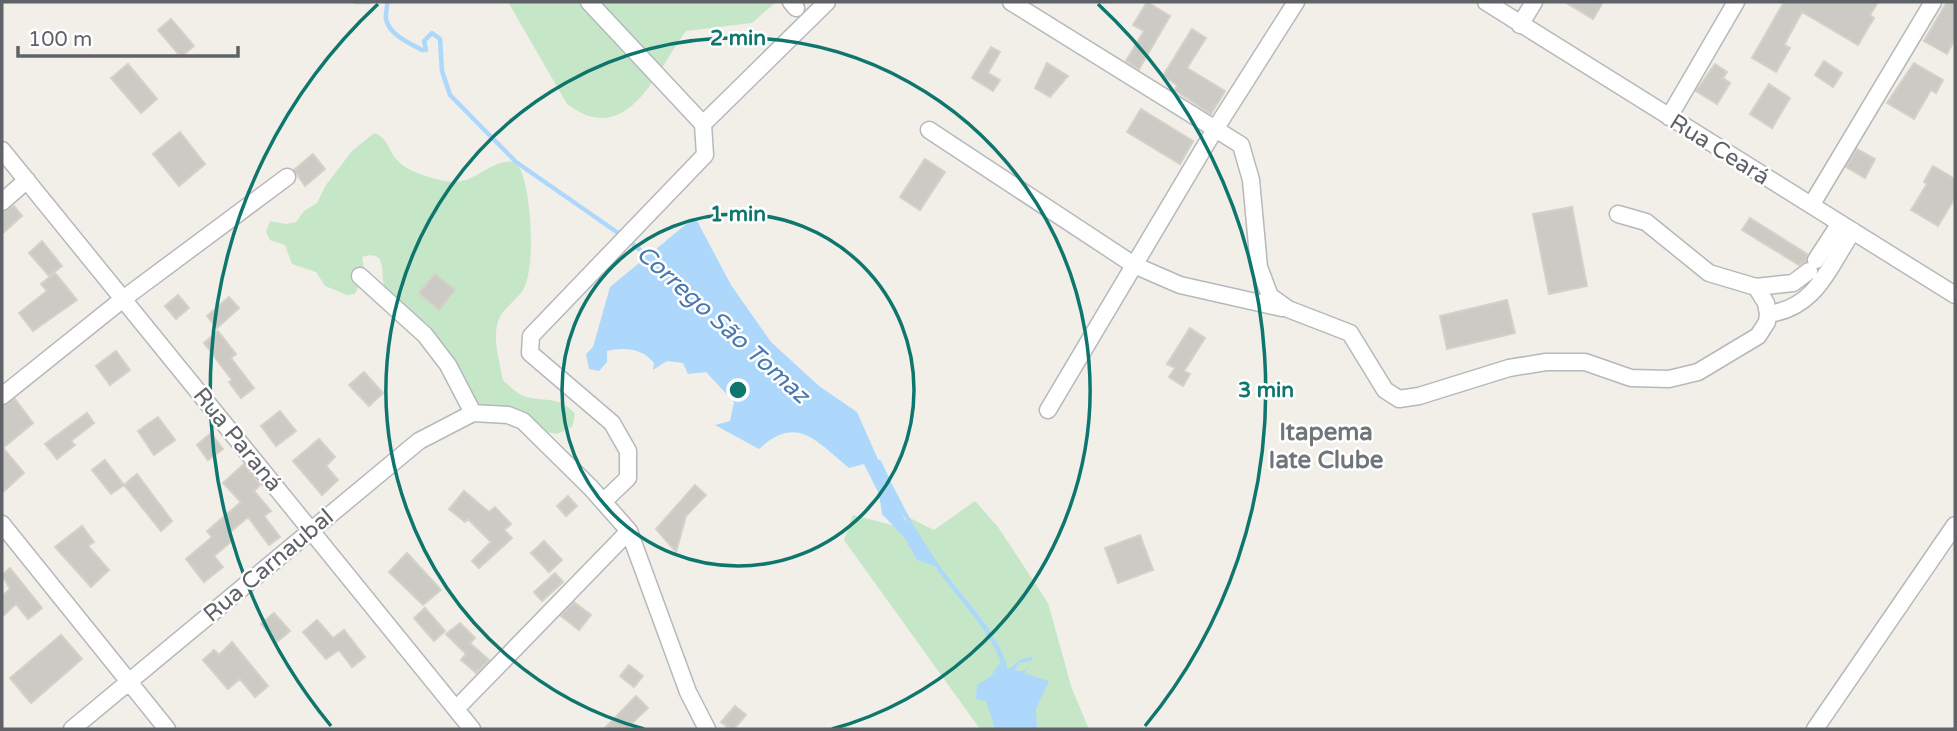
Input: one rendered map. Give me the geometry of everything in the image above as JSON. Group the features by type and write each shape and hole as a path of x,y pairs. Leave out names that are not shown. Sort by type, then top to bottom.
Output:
{"street":[{"path":"589,2 703,124 705,155 531,336 530,353 612,423 628,451 628,478 604,501"},
{"path":"703,124 827,2"},
{"path":"1010,2 1214,131 1241,145 1251,180 1259,267 1270,296 1288,309"},
{"path":"1048,410 1214,131 1296,2"},
{"name":"Rua Ceará","path":"1486,2 1955,295"},
{"path":"1521,25 1534,2"},
{"path":"1669,117 1736,2"},
{"path":"1812,204 1933,2"},
{"path":"929,130 1134,265 1180,285 1288,309 1350,333 1385,390 1399,398 1419,396 1509,368 1546,362 1585,362 1631,378 1669,379 1698,372 1758,336 1767,322 1768,314 1766,303 1756,287"},
{"name":"Rua Paraná","path":"2,150 312,528 472,729"},
{"path":"2,396 123,299 286,177"},
{"path":"2,202 27,180"},
{"path":"1618,214 1646,222 1709,273 1756,287 1793,283 1847,227"},
{"path":"1768,314 1799,306 1813,294 1847,227"},
{"path":"360,276 425,335 447,365 473,413 508,415 523,421 604,501 629,531 688,692 707,729"},
{"name":"Rua Carnaubal","path":"72,729 419,441 473,413"},
{"path":"2,524 167,729"},
{"path":"1815,729 1955,524"},
{"path":"456,709 629,531"}],"green space":[{"path":"508,2 776,2 752,23 686,31 639,99 624,111 607,118 588,116 567,104"},
{"path":"374,133 386,141 402,165 441,180 463,181 500,163 516,162 526,187 529,204 530,262 524,288 503,312 496,329 503,380 521,395 556,401 569,408 575,414 572,427 557,434 547,432 480,408 460,374 388,297 383,282 382,265 378,258 369,255 362,257 364,267 361,280 355,294 347,295 325,286 316,272 292,264 285,245 270,240 266,232 270,221 286,224 296,222 304,211 317,203 326,185 352,151"},
{"path":"975,501 998,527 1048,603 1072,689 1089,729 980,729 844,540 853,515 892,525 910,518 934,530"}],"water":[{"path":"690,221 697,221 731,285 771,342 819,386 857,412 905,520 938,567 917,560 904,537 882,514 879,494 864,464 849,468 806,435 784,433 759,449 715,425 730,421 734,402 706,372 688,374 683,363 667,361 653,370 654,363 649,358 627,349 607,351 607,362 599,371 589,369 586,354 593,347 610,287"},
{"path":"1033,656 1031,661 1019,663 1015,670 1022,671 1029,667 1024,673 1049,681 1036,709 1037,729 995,729 986,701 976,699 977,685 991,676 1003,658 1002,668 1006,671 1020,660"}],"building":[{"path":"1147,2 1170,16 1139,69 1126,61 1144,31 1133,25"},
{"path":"1565,2 1603,2 1593,19"},
{"path":"1784,2 1878,2 1870,15 1874,18 1858,45 1802,12 1784,45 1790,48 1776,72 1752,58"},
{"path":"1947,2 1955,2 1955,39 1947,54 1924,41"},
{"path":"171,19 194,46 181,57 158,30"},
{"path":"1192,29 1206,38 1187,68 1225,91 1211,114 1175,90 1177,85 1163,76"},
{"path":"991,47 1000,52 988,73 1000,80 993,91 972,78"},
{"path":"1824,61 1842,73 1833,87 1815,75"},
{"path":"1047,63 1068,76 1050,97 1035,88"},
{"path":"1914,63 1943,80 1936,93 1931,90 1914,119 1887,103"},
{"path":"128,64 157,99 141,113 111,78"},
{"path":"1715,64 1727,72 1723,78 1730,83 1717,104 1696,91"},
{"path":"1769,84 1790,98 1772,128 1750,114"},
{"path":"1141,109 1193,141 1180,164 1127,132"},
{"path":"180,132 205,164 179,186 153,154"},
{"path":"1857,149 1875,159 1865,178 1846,167"},
{"path":"313,154 325,169 305,186 294,170"},
{"path":"925,159 945,172 920,210 900,197"},
{"path":"1933,166 1955,179 1955,198 1938,226 1911,210 1927,184 1924,182"},
{"path":"14,206 22,216 2,234 2,212"},
{"path":"1572,207 1587,286 1549,294 1533,214"},
{"path":"1750,218 1807,254 1806,261 1799,265 1742,230"},
{"path":"42,241 62,266 49,276 29,253"},
{"path":"55,273 77,300 33,331 19,313 47,291 41,284"},
{"path":"435,274 455,290 439,310 419,293"},
{"path":"178,295 189,308 176,319 165,306"},
{"path":"229,297 239,308 217,328 207,316"},
{"path":"1507,300 1515,333 1447,349 1440,316"},
{"path":"1190,328 1205,338 1184,371 1190,374 1183,386 1169,377 1175,368 1167,364"},
{"path":"218,331 236,354 231,358 254,388 241,398 229,382 232,380 204,343"},
{"path":"116,351 130,370 110,385 96,366"},
{"path":"364,372 383,393 369,406 349,385"},
{"path":"15,399 33,423 3,448 24,473 2,493 2,406"},
{"path":"280,411 296,431 276,446 261,426"},
{"path":"87,413 94,423 71,441 75,445 57,459 45,444"},
{"path":"158,417 175,440 154,455 138,431"},
{"path":"211,433 223,449 208,460 197,445"},
{"path":"319,439 335,457 326,466 338,480 322,495 293,461"},
{"path":"105,460 124,485 111,494 92,470"},
{"path":"244,464 260,485 254,491 271,511 264,516 280,537 269,545 248,517 228,534 233,540 214,556 223,567 204,582 186,559 212,537 207,531 241,502 223,483"},
{"path":"137,474 172,521 161,531 124,485"},
{"path":"695,485 706,495 686,516 676,552 656,529"},
{"path":"464,491 489,512 495,507 511,524 504,530 512,538 479,568 472,561 491,542 468,519 465,522 449,509"},
{"path":"568,496 577,506 566,516 557,506"},
{"path":"82,526 94,542 88,546 109,570 91,587 55,547"},
{"path":"1140,535 1153,570 1118,583 1105,548"},
{"path":"544,541 562,560 549,572 531,553"},
{"path":"407,553 441,590 423,605 389,572"},
{"path":"10,568 42,608 28,619 16,604 2,617 2,596 10,589 2,575"},
{"path":"555,573 563,582 542,601 534,592"},
{"path":"574,602 591,615 579,630 561,616"},
{"path":"425,608 445,631 434,641 414,618"},
{"path":"274,613 290,631 277,642 261,624"},
{"path":"317,620 333,638 344,630 365,657 352,667 339,650 326,659 303,632"},
{"path":"460,623 475,638 470,643 489,660 476,673 461,660 466,654 446,634"},
{"path":"61,635 82,659 31,703 10,678"},
{"path":"232,642 268,686 255,697 240,679 228,689 203,660 214,650 219,655"},
{"path":"629,665 643,676 634,687 620,676"},
{"path":"636,696 648,708 626,729 604,729"},
{"path":"735,706 746,715 734,729 730,729 721,722"}],"waterway":[{"name":"Corrego São Tomaz","path":"356,2 369,2"},
{"name":"Corrego São Tomaz","path":"387,2 388,25 401,38 422,50 426,50 424,41 432,33 440,39 442,71 450,95 516,162 621,235"},
{"name":"Corrego São Tomaz","path":"628,240 651,259"},
{"name":"Corrego São Tomaz","path":"879,462 923,545 996,645 1007,674"}],"district":[{"name":"Itapema Iate Clube","path":"1326,446"}]}
